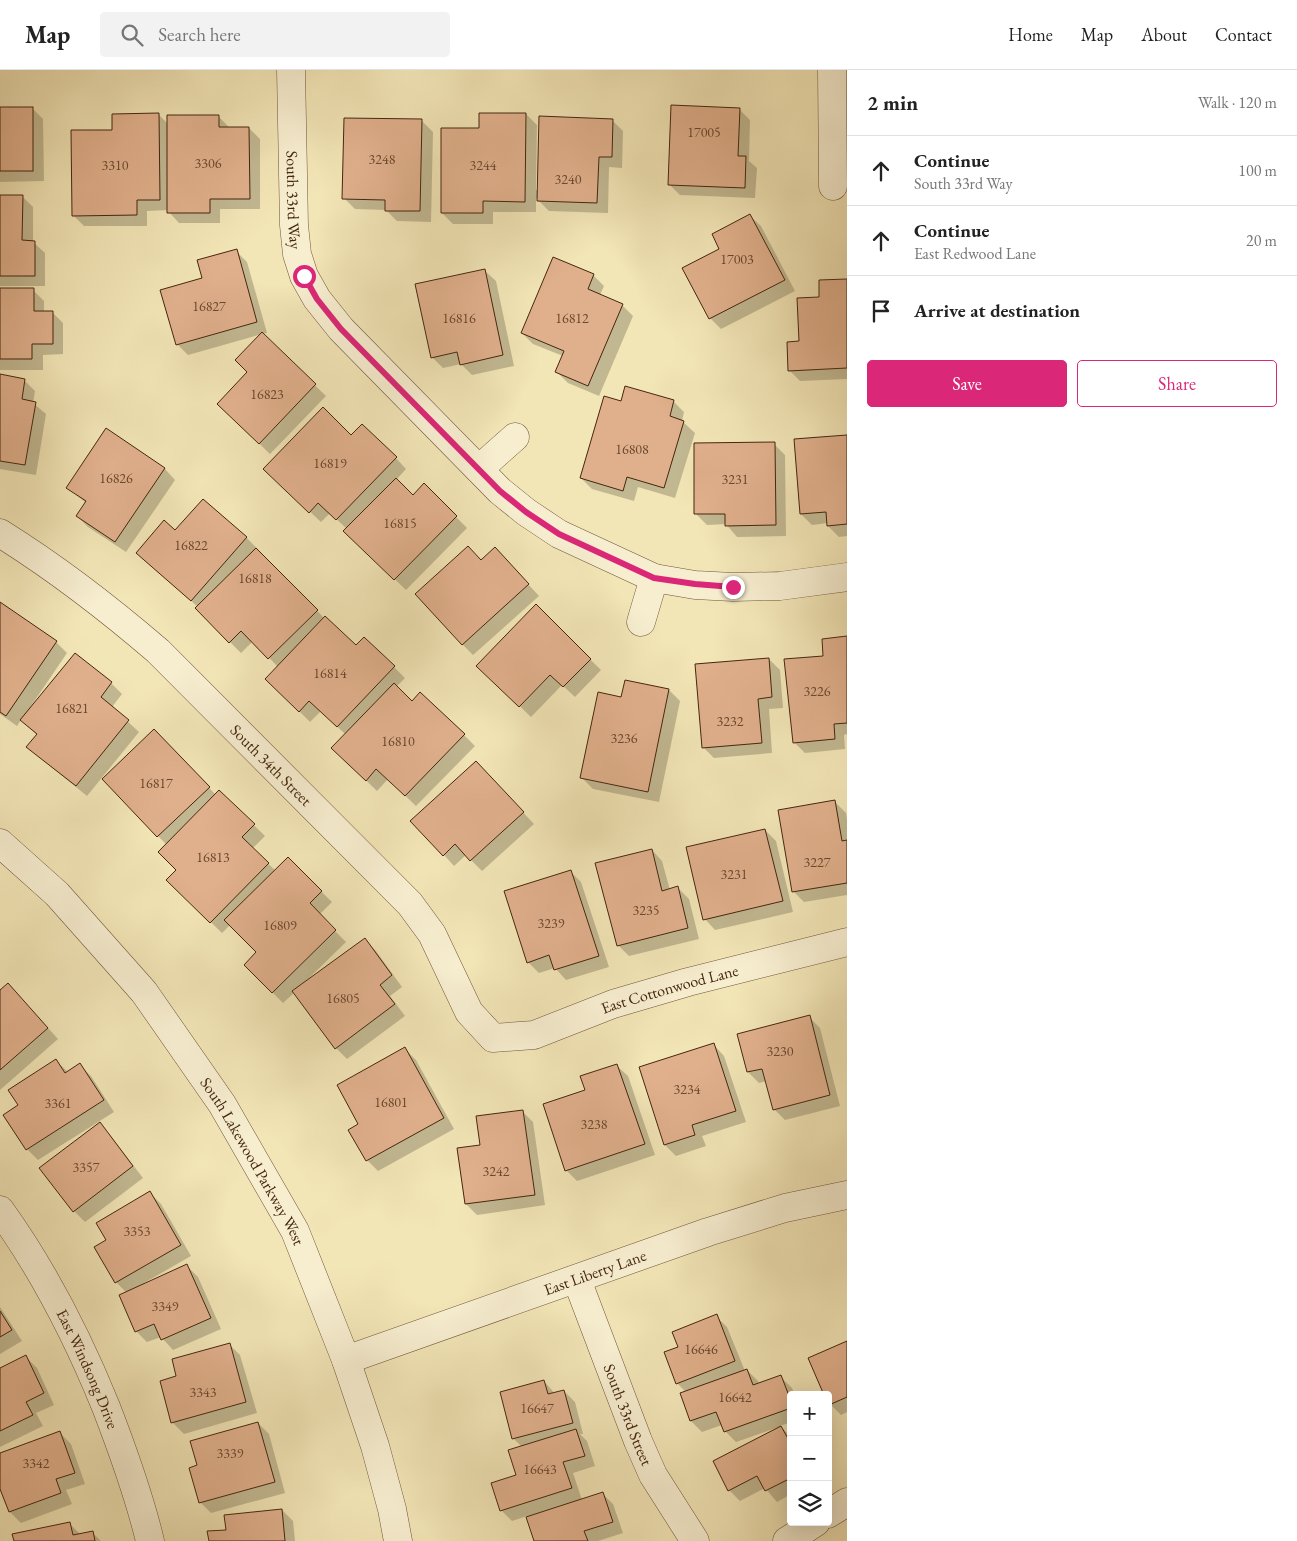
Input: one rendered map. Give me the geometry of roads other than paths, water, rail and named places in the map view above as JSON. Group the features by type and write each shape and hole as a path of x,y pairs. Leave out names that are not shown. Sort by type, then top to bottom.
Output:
{"street":[{"name":"South 33rd Way","path":"291,70 294,225 297,254 304,276 317,299 341,329 500,491 526,512 559,534 654,578 733,587 780,586 847,577"},
{"path":"832,70 833,186"},
{"path":"479,469 515,437"},
{"name":"South 34th Street","path":"0,533 38,556 114,612 158,652 410,904 432,934 469,1012 494,1038"},
{"path":"641,622 654,578"},
{"name":"South Lakewood Parkway West","path":"0,843 57,894 144,992 222,1104 295,1231 346,1360 375,1446 392,1509 398,1541"},
{"name":"East Cottonwood Lane","path":"494,1038 534,1035 613,1004 688,982 847,942"},
{"name":"East Liberty Lane","path":"346,1360 534,1293 576,1280 620,1262 725,1227 785,1208 847,1195"},
{"name":"East Windsong Drive","path":"0,1210 47,1282 90,1368 121,1446 144,1515 150,1541"},
{"name":"South 33rd Street","path":"576,1280 653,1475 694,1541"},
{"path":"832,1511 847,1502"},
{"path":"787,1541 810,1526"}]}
